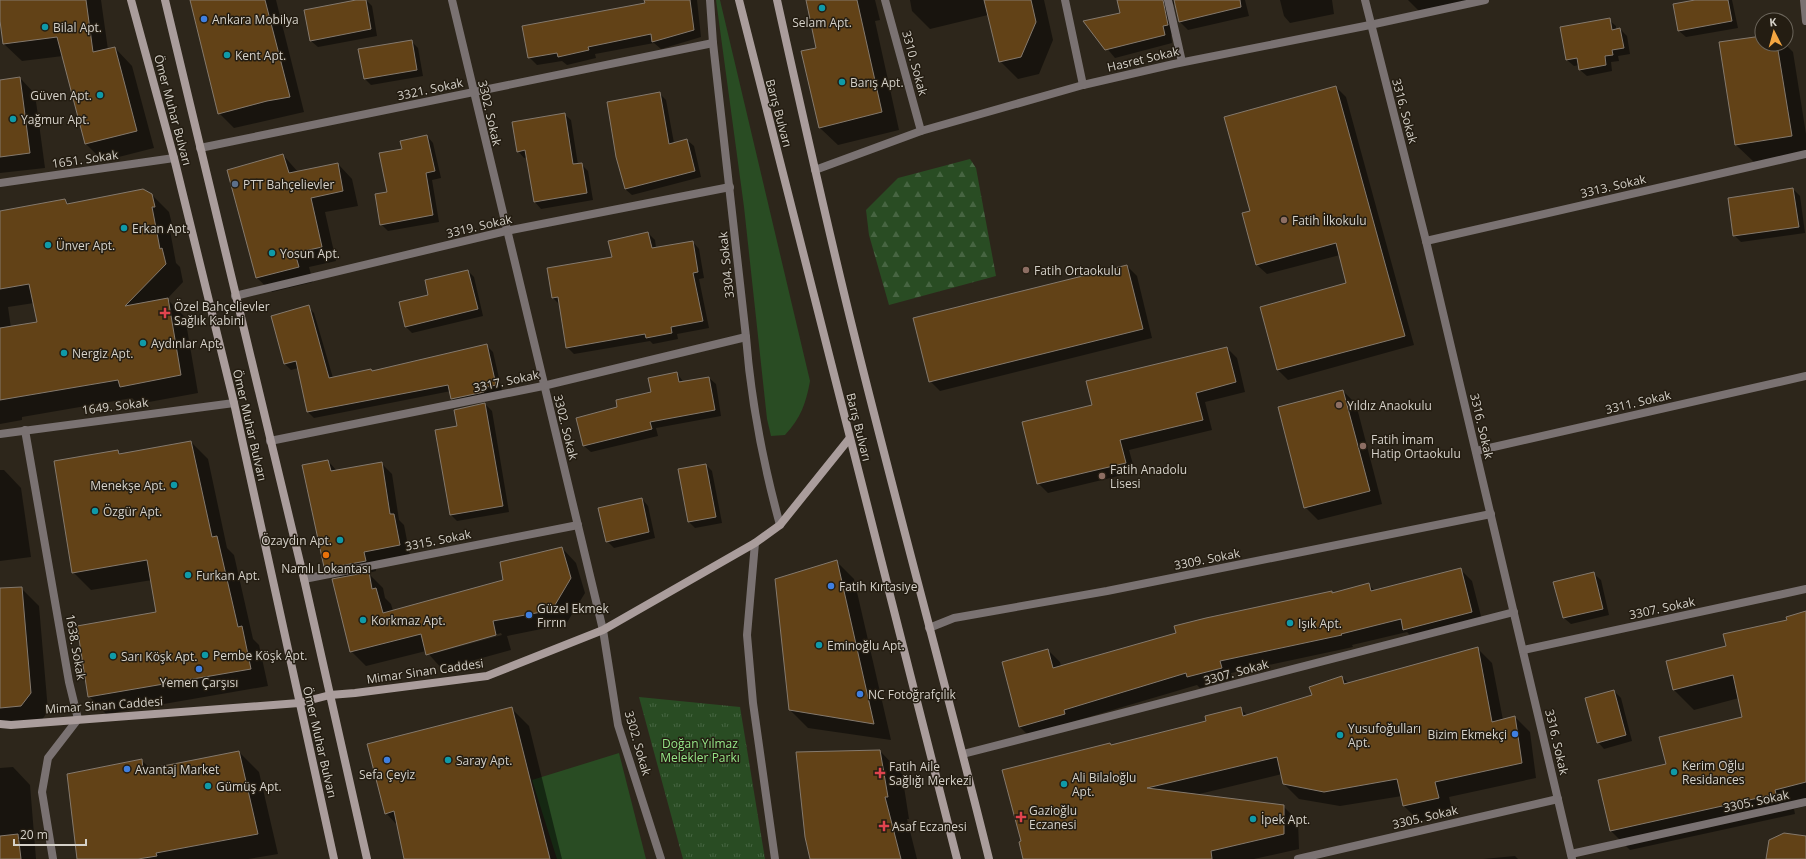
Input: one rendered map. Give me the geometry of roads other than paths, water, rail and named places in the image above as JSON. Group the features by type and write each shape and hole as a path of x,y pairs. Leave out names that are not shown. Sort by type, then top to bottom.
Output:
{"main road":[{"name":"Ömer Muhar Bulvarı","path":"131,0 174,158 234,403 334,859"},
{"name":"Ömer Muhar Bulvarı","path":"165,0 304,579 367,859"},
{"name":"Barış Bulvarı","path":"739,0 849,439 957,859"},
{"name":"Barış Bulvarı","path":"777,0 854,336 989,859"},
{"name":"Mimar Sinan Caddesi","path":"0,724 11,725 299,703 330,695 487,676 603,630 755,544 780,525 849,439"}],"street":[{"name":"3302. Sokak","path":"452,0 543,386 603,630 618,725 661,859"},
{"name":"3304. Sokak","path":"710,0 713,43 730,187 749,377 765,471 780,525"},
{"name":"3310. Sokak","path":"886,0 922,132"},
{"path":"1065,0 1083,86"},
{"path":"1168,0 1182,62"},
{"name":"3316. Sokak","path":"1365,0 1370,25 1426,241 1571,856"},
{"name":"Hasret Sokak","path":"815,170 922,132 1083,86 1182,62 1370,25 1485,0"},
{"path":"1804,0 1806,21"},
{"name":"3321. Sokak","path":"200,148 713,43"},
{"name":"3313. Sokak","path":"1426,241 1806,154"},
{"name":"1651. Sokak","path":"0,183 174,158"},
{"name":"3319. Sokak","path":"235,296 506,231 730,187"},
{"name":"3317. Sokak","path":"270,441 543,386 746,337"},
{"name":"3311. Sokak","path":"1476,451 1806,376"},
{"name":"1649. Sokak","path":"0,434 234,403"},
{"name":"1638. Sokak","path":"25,430 69,682 78,719"},
{"name":"3309. Sokak","path":"929,628 954,618 1108,591 1491,514"},
{"name":"3315. Sokak","path":"304,579 578,525"},
{"path":"755,544 747,634 753,703 775,859"},
{"name":"3307. Sokak","path":"1523,650 1806,589"},
{"name":"3307. Sokak","path":"963,754 1514,612"},
{"path":"53,859 42,792 48,758 78,719"},
{"name":"3305. Sokak","path":"1298,859 1558,799"},
{"name":"3305. Sokak","path":"1571,856 1806,802"}],"place":[{"name":"Selam Apt.","path":"822,8"},
{"name":"Ankara Mobilya","path":"204,19"},
{"name":"Bilal Apt.","path":"45,27"},
{"name":"Kent Apt.","path":"227,55"},
{"name":"Barış Apt.","path":"842,82"},
{"name":"Güven Apt.","path":"100,95"},
{"name":"Yağmur Apt.","path":"13,119"},
{"name":"PTT Bahçelievler","path":"235,184"},
{"name":"Fatih İlkokulu","path":"1284,220"},
{"name":"Erkan Apt.","path":"124,228"},
{"name":"Ünver Apt.","path":"48,245"},
{"name":"Yosun Apt.","path":"272,253"},
{"name":"Fatih Ortaokulu","path":"1026,270"},
{"name":"Özel Bahçelievler Sağlık Kabini","path":"165,313"},
{"name":"Aydınlar Apt.","path":"143,343"},
{"name":"Nergiz Apt.","path":"64,353"},
{"name":"Yıldız Anaokulu","path":"1339,405"},
{"name":"Fatih İmam Hatip Ortaokulu","path":"1363,446"},
{"name":"Fatih Anadolu Lisesi","path":"1102,476"},
{"name":"Menekşe Apt.","path":"174,485"},
{"name":"Özgür Apt.","path":"95,511"},
{"name":"Özaydın Apt.","path":"340,540"},
{"name":"Namlı Lokantası","path":"326,555"},
{"name":"Furkan Apt.","path":"188,575"},
{"name":"Fatih Kırtasiye","path":"831,586"},
{"name":"Güzel Ekmek Fırrın","path":"529,615"},
{"name":"Korkmaz Apt.","path":"363,620"},
{"name":"Işık Apt.","path":"1290,623"},
{"name":"Eminoğlu Apt.","path":"819,645"},
{"name":"Pembe Köşk Apt.","path":"205,655"},
{"name":"Sarı Köşk Apt.","path":"113,656"},
{"name":"Yemen Çarşısı","path":"199,669"},
{"name":"NC Fotoğrafçılık","path":"860,694"},
{"name":"Bizim Ekmekçi","path":"1515,734"},
{"name":"Yusufoğulları Apt.","path":"1340,735"},
{"name":"Sefa Çeyiz","path":"387,760"},
{"name":"Saray Apt.","path":"448,760"},
{"name":"Avantaj Market","path":"127,769"},
{"name":"Kerim Oğlu Residances","path":"1674,772"},
{"name":"Fatih Aile Sağlığı Merkezi","path":"880,773"},
{"name":"Ali Bilaloğlu Apt.","path":"1064,784"},
{"name":"Gümüş Apt.","path":"208,786"},
{"name":"Gazioğlu Eczanesi","path":"1021,817"},
{"name":"İpek Apt.","path":"1253,819"},
{"name":"Asaf Eczanesi","path":"884,826"}],"park label":[{"name":"Doğan Yılmaz Melekler Parkı","path":"700,750"}]}
